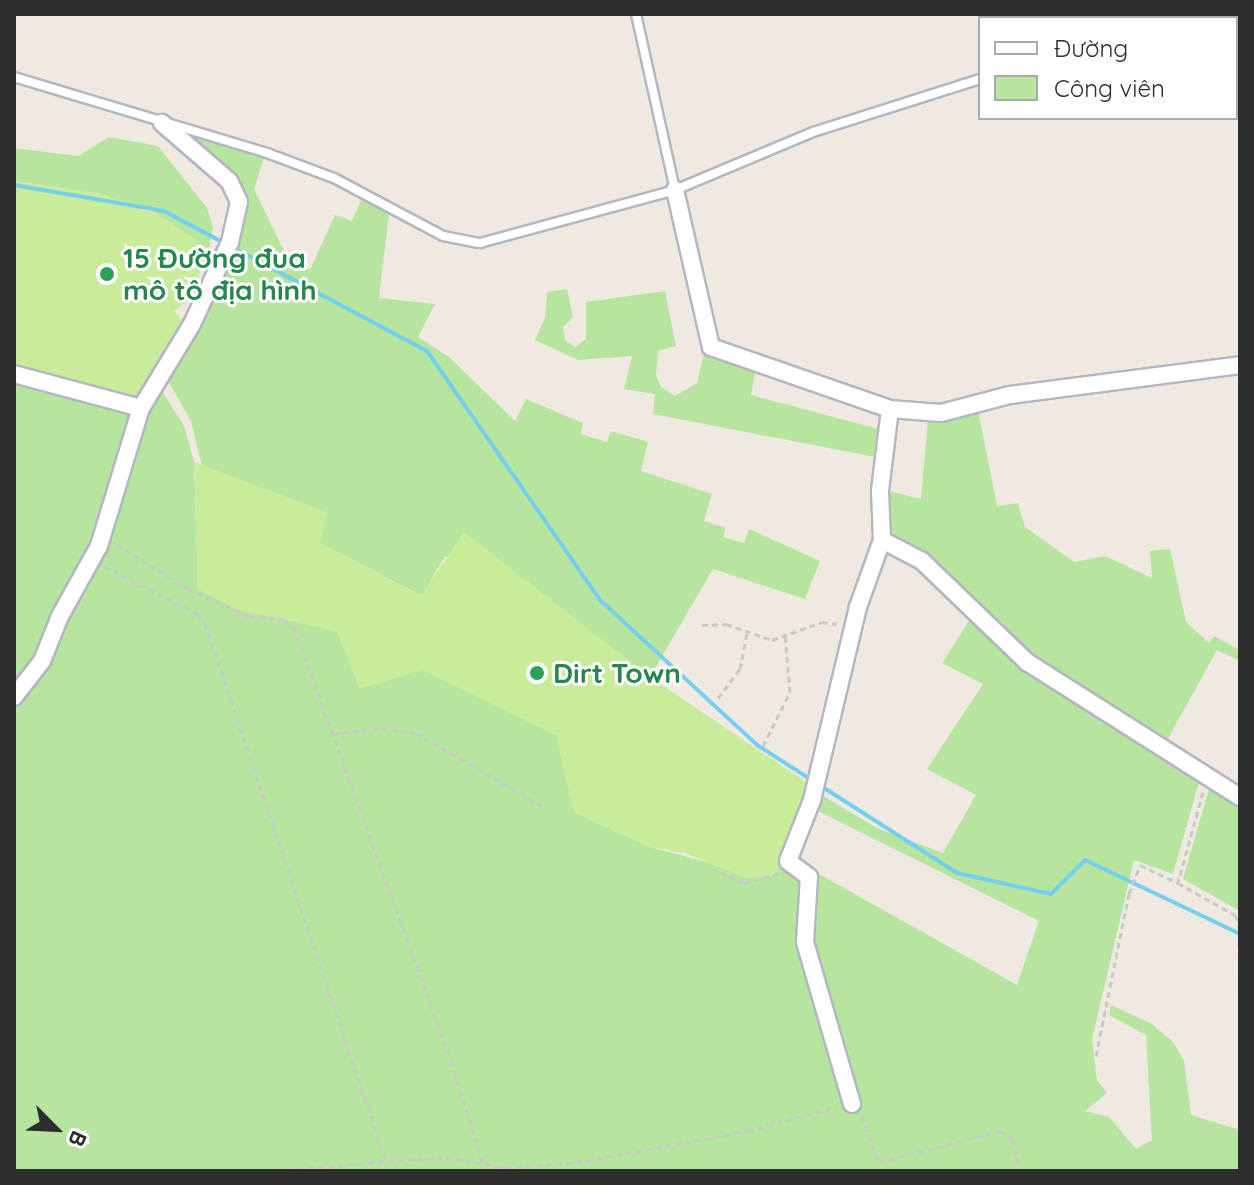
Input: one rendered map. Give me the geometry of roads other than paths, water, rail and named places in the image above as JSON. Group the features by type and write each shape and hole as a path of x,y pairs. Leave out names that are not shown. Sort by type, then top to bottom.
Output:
{"street":[{"path":"14,697 42,661 60,616 92,560 103,535 141,408 217,276 239,202 229,181 204,155 162,123"},
{"path":"675,190 711,347 890,409 941,413 1010,395 1240,365"},
{"path":"14,374 141,408"},
{"path":"852,1104 805,942 809,877 789,864 812,800 853,626 882,540 880,491 890,409"},
{"path":"882,540 922,561 1027,662 1240,797"}],"lane":[{"path":"636,14 675,190"},
{"path":"14,77 267,153 334,178 443,236 480,243 675,190 813,132 978,80"}],"waterway":[{"path":"14,185 164,211 226,244"},
{"path":"234,248 427,351 600,600 757,745 810,779"},
{"path":"821,786 957,873 1051,894 1085,860 1240,934"}],"place":[{"name":"15 Đường đua mô tô địa hình","path":"107,274"},
{"name":"Dirt Town","path":"537,673"}]}
